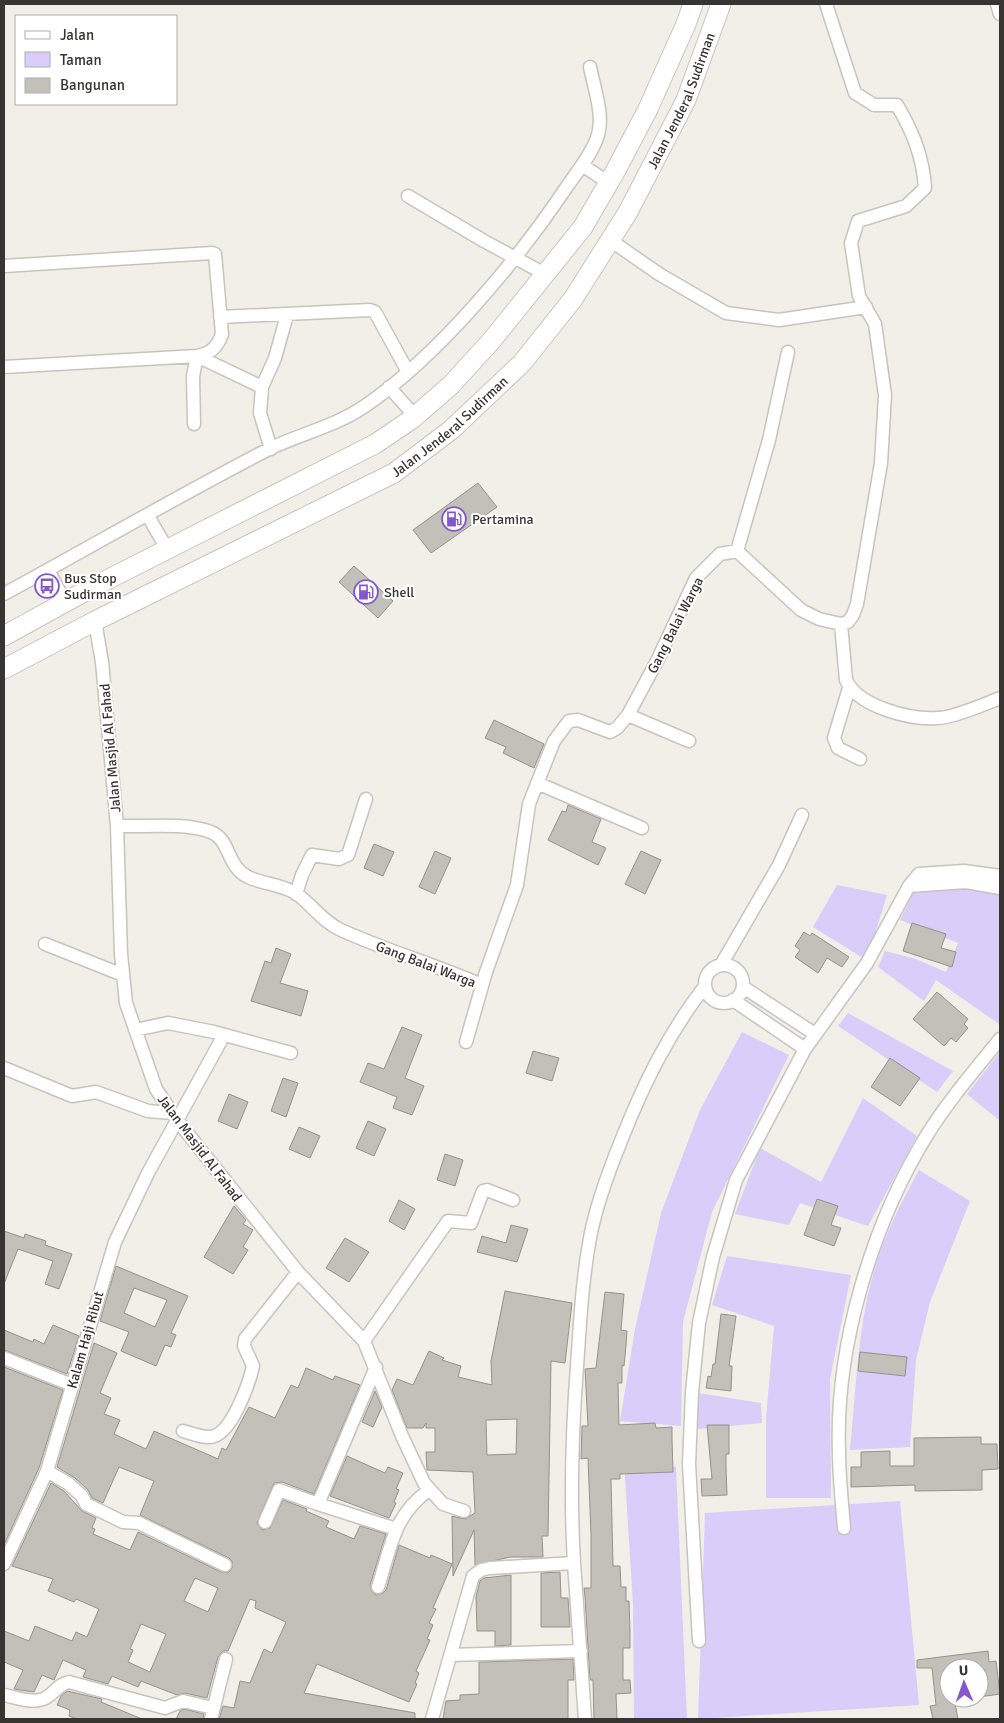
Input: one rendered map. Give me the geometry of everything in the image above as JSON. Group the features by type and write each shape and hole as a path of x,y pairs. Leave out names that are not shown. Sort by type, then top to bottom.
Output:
{"main road":[{"name":"Jalan Jenderal Sudirman","path":"4,636 167,549 375,444 415,416 451,385 492,340 583,227 609,183 648,109 686,24 692,4"},
{"name":"Jalan Jenderal Sudirman","path":"4,669 95,621 394,473 451,430 522,363 573,299 628,212 686,100 722,4"}],"street":[{"path":"788,352 769,440 738,551 801,610 819,619 841,624 848,622 857,604 881,463 885,395 875,324 860,296 851,243 858,221 906,206 925,188 923,164 912,130 897,105 874,105 855,93 826,4"},
{"path":"997,4 1000,14"},
{"path":"4,594 271,448 348,416 365,406 408,372 451,328 513,258 549,214 582,165 597,138 599,125 598,107 590,68"},
{"path":"582,165 609,183"},
{"path":"408,196 513,258 545,274"},
{"path":"610,240 659,274 726,313 778,320 866,307"},
{"path":"4,266 212,253 217,258 222,334 218,346 209,353 197,356 4,367"},
{"path":"220,317 364,310 375,312 408,372"},
{"path":"271,448 260,413 262,387 275,358 287,315"},
{"path":"197,356 262,387"},
{"path":"194,424 193,376 197,356"},
{"path":"389,386 415,416"},
{"path":"148,516 167,549"},
{"name":"Gang Balai Warga","path":"116,826 189,828 212,833 223,841 232,864 238,871 248,877 296,894 329,924 482,985 517,884 529,804 554,740 569,721 578,720 610,732 617,728 628,715 658,661 696,578 720,554 738,551"},
{"path":"48,570 65,602"},
{"name":"Jalan Masjid Al Fahad","path":"95,621 102,662 116,826 126,1003 156,1089 174,1117 298,1272 364,1341 419,1474 429,1490 443,1504 464,1511"},
{"path":"841,624 846,680 850,688 874,705 902,715 939,718 1000,698"},
{"path":"850,688 834,738 838,748 860,760"},
{"path":"628,715 689,741"},
{"path":"537,783 642,828"},
{"path":"296,894 302,875 312,855 339,859 348,855 366,799"},
{"path":"584,1719 571,1514 573,1413 584,1276 590,1238 608,1172 642,1087 661,1051 690,1005 706,986 709,972 721,965 779,865 802,816"},
{"path":"699,1641 689,1464 692,1392 699,1323 713,1258 736,1180 805,1049 867,963 909,886 919,874 964,871 1000,876"},
{"path":"909,886 966,882 1000,888"},
{"path":"45,944 123,974"},
{"path":"706,986 709,994 715,1000 724,1003 740,995 743,987 742,978 738,970 730,966 721,965"},
{"path":"466,1042 482,985"},
{"path":"743,987 815,1034"},
{"path":"733,1000 805,1049"},
{"path":"134,1030 168,1023 224,1035 291,1053"},
{"name":"Kalam Haji Ribut","path":"4,1564 47,1471 115,1242 174,1117 224,1035"},
{"path":"844,1528 838,1451 842,1383 857,1300 872,1251 894,1197 927,1135 951,1100 1000,1039"},
{"path":"4,1068 72,1096 96,1092 148,1111 174,1117"},
{"path":"364,1341 448,1220 471,1223 483,1191 487,1190 513,1200"},
{"path":"183,1431 210,1437 221,1434 229,1426 253,1366 244,1346 245,1339 298,1272"},
{"path":"4,1358 72,1385"},
{"path":"318,1504 376,1367"},
{"path":"47,1471 69,1484 86,1504 123,1522 139,1523 225,1564"},
{"path":"265,1522 279,1490 396,1530"},
{"path":"378,1587 396,1530 404,1513 416,1499 429,1490"},
{"path":"432,1719 473,1576 481,1570 574,1563"},
{"path":"450,1655 581,1651"},
{"path":"4,1695 38,1701 44,1699 58,1686 69,1682 165,1708 183,1701 212,1713 226,1659"}],"green space":[{"path":"837,885 887,895 874,937 863,958 813,927"},
{"path":"968,888 1000,893 999,1024 936,980 924,1001 878,967 885,951 916,959 946,972 958,943 900,920 913,893"},
{"path":"848,1013 953,1071 937,1092 838,1026"},
{"path":"742,1032 789,1055 712,1212 683,1322 681,1426 620,1421 635,1329 661,1213 700,1110"},
{"path":"1000,1052 1000,1121 967,1094"},
{"path":"863,1098 917,1136 868,1226 800,1203 789,1225 735,1214 760,1148 821,1182"},
{"path":"919,1170 970,1201 930,1302 916,1360 910,1447 850,1450 860,1340 868,1296 877,1262 887,1235"},
{"path":"727,1256 851,1275 830,1379 831,1498 766,1498 766,1418 774,1326 712,1305"},
{"path":"698,1393 761,1403 762,1423 698,1429"},
{"path":"624,1461 676,1467 687,1719 634,1719 633,1604"},
{"path":"900,1501 919,1705 698,1719 705,1513"}],"building":[{"name":"Pertamina","path":"478,483 497,507 431,553 413,530"},
{"name":"Shell","path":"354,566 393,601 378,618 339,582"},
{"path":"494,720 544,744 534,768 503,753 506,747 485,738"},
{"path":"568,805 601,819 592,842 606,848 598,865 548,840 562,811 566,812"},
{"path":"374,844 394,852 383,876 364,868"},
{"path":"435,851 451,858 435,894 419,887"},
{"path":"641,851 661,860 645,894 625,884"},
{"path":"912,923 946,934 941,948 956,952 952,967 903,951"},
{"path":"804,932 810,936 812,933 849,957 842,967 827,958 818,973 795,957 800,950 795,946"},
{"path":"276,948 291,954 280,983 308,991 301,1016 251,1001 265,961 271,963"},
{"path":"937,992 968,1019 964,1024 968,1028 956,1042 951,1038 944,1046 913,1019"},
{"path":"402,1027 422,1035 405,1078 424,1086 412,1115 393,1108 397,1097 360,1082 368,1063 384,1069"},
{"path":"533,1051 559,1058 552,1081 526,1073"},
{"path":"890,1058 920,1078 900,1106 871,1087"},
{"path":"283,1078 298,1083 286,1117 271,1111"},
{"path":"229,1094 248,1102 237,1129 218,1121"},
{"path":"368,1121 386,1129 374,1156 356,1148"},
{"path":"299,1127 320,1136 310,1158 289,1149"},
{"path":"445,1154 463,1160 455,1186 437,1180"},
{"path":"817,1199 838,1206 831,1225 841,1228 834,1246 804,1235"},
{"path":"399,1200 415,1209 404,1230 389,1221"},
{"path":"234,1206 246,1220 243,1224 253,1230 243,1247 248,1250 233,1274 204,1257"},
{"path":"511,1225 528,1229 517,1262 477,1252 482,1236 506,1243"},
{"path":"4,1231 24,1238 25,1234 46,1241 45,1245 72,1254 59,1289 45,1284 53,1261 18,1249 4,1284"},
{"path":"345,1238 369,1252 349,1282 326,1268"},
{"path":"116,1266 188,1296 171,1333 176,1335 171,1347 165,1345 156,1366 121,1351 129,1332 100,1321","holes":["134,1288 167,1300 155,1327 124,1313"]},
{"path":"505,1291 572,1303 565,1363 551,1361 548,1536 542,1536 543,1557 510,1557 475,1565 474,1530 453,1576 452,1516 465,1519 475,1513 473,1472 427,1470 426,1452 435,1452 435,1428 426,1428 426,1423 423,1428 407,1428 392,1390 397,1379 413,1385 429,1351 444,1358 442,1360 461,1366 458,1377 492,1385 491,1361","holes":["517,1419 516,1454 487,1455 486,1420"]},
{"path":"605,1292 624,1294 621,1330 627,1331 624,1366 622,1365 622,1383 618,1383 619,1425 655,1423 656,1428 672,1427 673,1472 620,1474 620,1479 611,1479 613,1566 620,1566 621,1587 626,1587 626,1601 629,1601 630,1631 630,1648 623,1648 623,1680 630,1680 631,1693 616,1694 617,1719 594,1719 593,1680 590,1680 584,1588 591,1588 588,1458 581,1459 582,1426 588,1426 585,1369 596,1368"},
{"path":"721,1314 736,1316 729,1366 732,1366 731,1391 706,1388 708,1376 711,1377 713,1364 715,1364"},
{"path":"53,1325 79,1336 67,1374 4,1350 4,1330 33,1342 34,1339 44,1344"},
{"path":"94,1343 117,1353 100,1393 111,1398 104,1414 120,1420 114,1434 146,1449 154,1431 218,1459 222,1448 226,1450 249,1407 275,1418 291,1385 298,1388 306,1368 333,1380 335,1376 360,1385 314,1494 282,1482 274,1483 257,1523 262,1530 270,1528 283,1500 307,1509 306,1511 329,1521 326,1527 354,1539 360,1526 386,1534 370,1585 372,1592 376,1595 386,1590 399,1545 430,1558 431,1555 452,1564 433,1608 436,1609 429,1623 433,1625 427,1639 430,1640 416,1671 419,1673 415,1683 417,1684 409,1702 317,1664 304,1693 415,1713 415,1719 219,1719 223,1706 234,1708 240,1681 250,1683 264,1649 272,1653 286,1622 255,1608 256,1601 250,1599 228,1651 223,1651 218,1657 207,1698 185,1693 177,1695 141,1681 138,1687 112,1676 108,1684 83,1677 86,1670 63,1660 54,1680 42,1675 34,1692 14,1689 23,1670 4,1662 4,1631 29,1641 35,1626 72,1641 76,1632 87,1637 99,1609 76,1599 74,1602 48,1591 53,1579 12,1566 51,1483 64,1491 82,1511 96,1518 92,1528 95,1529 93,1534 130,1550 138,1532 221,1572 229,1572 232,1568 232,1561 229,1558 140,1515 154,1481 119,1467 103,1503 92,1498 88,1490 75,1478 57,1467","holes":["195,1578 218,1588 208,1612 184,1601","141,1624 166,1634 150,1672 128,1662 133,1650 130,1649"]},
{"path":"860,1352 907,1357 905,1376 858,1371"},
{"path":"4,1367 63,1390 39,1468 4,1545"},
{"path":"375,1391 382,1407 373,1427 362,1422"},
{"path":"707,1425 729,1425 729,1454 726,1454 727,1495 702,1496 701,1479 712,1479"},
{"path":"981,1437 981,1444 997,1444 998,1469 982,1470 982,1490 915,1491 915,1485 851,1487 851,1467 861,1467 861,1452 890,1451 890,1466 914,1466 914,1438"},
{"path":"347,1456 385,1473 388,1467 403,1473 396,1489 399,1490 394,1502 396,1503 389,1518 330,1496"},
{"path":"560,1572 561,1598 568,1598 570,1627 541,1627 541,1573"},
{"path":"511,1575 511,1645 495,1646 495,1631 477,1631 476,1597 480,1581 484,1578"},
{"path":"988,1651 989,1658 939,1658 939,1708 956,1708 958,1719 933,1719 930,1706 936,1705 932,1668 917,1668 917,1660"},
{"path":"573,1659 574,1680 568,1680 568,1719 443,1719 446,1701 460,1700 460,1695 479,1694 479,1662"},
{"path":"996,1661 1000,1694 989,1696 989,1662"},
{"path":"67,1691 102,1699 101,1702 142,1719 77,1719 69,1716 70,1710 57,1705 61,1696"},
{"path":"184,1709 204,1714 203,1719 176,1719 180,1711"}],"place":[{"name":"Pertamina","path":"454,519"},
{"name":"Bus Stop Sudirman","path":"47,586"},
{"name":"Shell","path":"366,592"}]}
